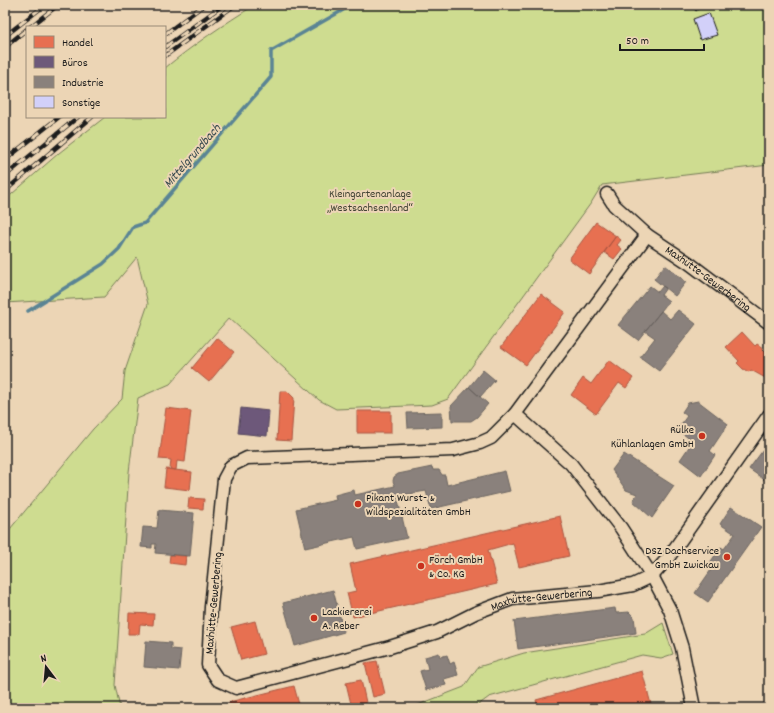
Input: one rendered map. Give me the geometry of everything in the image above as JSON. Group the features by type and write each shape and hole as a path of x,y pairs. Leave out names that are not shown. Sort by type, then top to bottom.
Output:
{"street":[{"name":"Maxhütte-Gewerbering","path":"607,194 614,205 647,235 689,263 769,323"},
{"name":"Maxhütte-Gewerbering","path":"647,235 515,414 491,438 480,443 453,450 247,458 231,466 224,479 208,665 218,680 236,688 383,649 437,632 476,613 512,600 598,591 633,585 652,576 668,558 769,415"},
{"path":"515,414 571,464 621,528 652,576 670,610 682,648 694,708"}],"green space":[{"name":"Kleingartenanlage „Westsachsenland“","path":"255,5 769,5 769,165 602,185 591,203 448,399 432,405 336,409 319,400 229,318 170,384 138,398 129,472 115,685 120,708 5,708 5,535 93,429 122,399 125,371 148,304 137,257 104,297 5,303 5,200 59,153 104,118 166,118 166,67"},
{"path":"663,623 673,654 661,658 642,655 489,697 474,708 410,708 464,687 478,667 524,653 645,634"}],"building: Handel":[{"path":"596,222 616,236 589,274 569,259"},
{"path":"616,236 621,240 617,245 622,249 614,259 604,252"},
{"path":"541,294 565,312 526,365 501,347"},
{"path":"742,332 755,346 757,344 763,348 762,350 769,354 769,380 751,370 749,372 743,369 737,363 739,361 726,347"},
{"path":"217,338 234,352 209,382 192,368"},
{"path":"609,360 633,378 626,388 619,383 596,414 571,395 583,378 591,384"},
{"path":"280,391 287,391 294,398 291,441 277,440"},
{"path":"166,408 191,411 185,462 177,461 176,470 170,469 171,460 159,459"},
{"path":"357,411 391,411 391,433 357,433"},
{"path":"166,469 192,472 190,490 164,487"},
{"path":"189,498 204,499 203,509 188,508"},
{"name":"Förch GmbH & Co. KG","path":"560,516 569,556 519,567 513,543 488,550 497,584 353,617 347,593 356,591 350,564"},
{"path":"170,555 186,556 185,565 169,563"},
{"path":"129,613 154,614 153,625 140,624 139,634 128,634"},
{"path":"255,621 264,654 241,660 231,627"},
{"path":"377,661 385,694 373,697 365,663"},
{"path":"642,671 652,708 538,708 536,700"},
{"path":"361,680 367,707 352,708 346,683"},
{"path":"294,686 300,708 230,708 229,702"}],"building: Büros":[{"path":"241,408 269,411 267,436 238,433"}],"building: Industrie":[{"path":"665,265 686,282 675,296 654,279"},
{"path":"650,286 658,292 663,286 666,288 661,295 669,301 638,340 618,325"},
{"path":"678,310 696,324 659,371 640,357 655,338 645,331 661,311 670,319"},
{"path":"483,370 495,380 480,397 469,387"},
{"path":"469,387 488,404 477,417 471,421 452,421 451,406"},
{"name":"Rülke Kühlanlagen GmbH","path":"698,401 728,424 710,451 715,455 701,476 680,460 693,441 677,430 687,416 682,412 688,403"},
{"path":"442,412 442,427 408,428 407,413"},
{"path":"769,442 769,483 749,469"},
{"path":"624,454 674,486 652,518 633,501 637,494 626,490 612,470"},
{"name":"Pikant Wurst- & Wildspezialitäten GmbH","path":"432,467 433,470 439,470 442,475 445,475 447,485 505,471 510,491 431,509 426,491 397,496 407,538 357,549 354,537 305,548 296,509 336,500 335,495 354,490 355,495 395,486 393,481 394,477 398,474"},
{"name":"DSZ Dachservice GmbH Zwickau","path":"731,507 761,527 708,602 695,593 713,567 709,564 721,547 724,549 735,534 720,524"},
{"path":"159,510 194,513 190,556 155,553 156,544 152,544 152,548 141,547 143,527 157,528"},
{"name":"Lackiererei A. Reber","path":"333,590 344,632 295,646 283,603"},
{"path":"615,608 616,613 629,612 634,617 636,633 518,649 514,621"},
{"path":"146,641 171,643 171,649 181,650 179,670 144,667"},
{"path":"439,653 440,657 447,655 450,664 454,662 458,675 444,679 446,685 426,690 420,671 428,669 425,657"}],"building: Sonstige":[{"path":"691,5 703,5 696,11"},
{"path":"709,13 717,35 700,40 693,19"}],"waterway":[{"name":"Mittelgrundbach","path":"28,311 103,264 119,249 133,227 145,223 271,77 271,51 352,5"}],"railway":[{"path":"5,36 45,5"},
{"path":"31,26 58,5"},
{"path":"166,33 204,5"},
{"path":"166,46 223,5"},
{"path":"166,55 235,5"},
{"path":"5,47 26,30"},
{"path":"5,160 58,118"},
{"path":"5,176 77,118"},
{"path":"5,191 91,118"}],"place":[{"name":"Rülke Kühlanlagen GmbH","path":"702,436"},
{"name":"Pikant Wurst- & Wildspezialitäten GmbH","path":"358,504"},
{"name":"DSZ Dachservice GmbH Zwickau","path":"727,557"},
{"name":"Förch GmbH & Co. KG","path":"421,566"},
{"name":"Lackiererei A. Reber","path":"314,618"}]}
